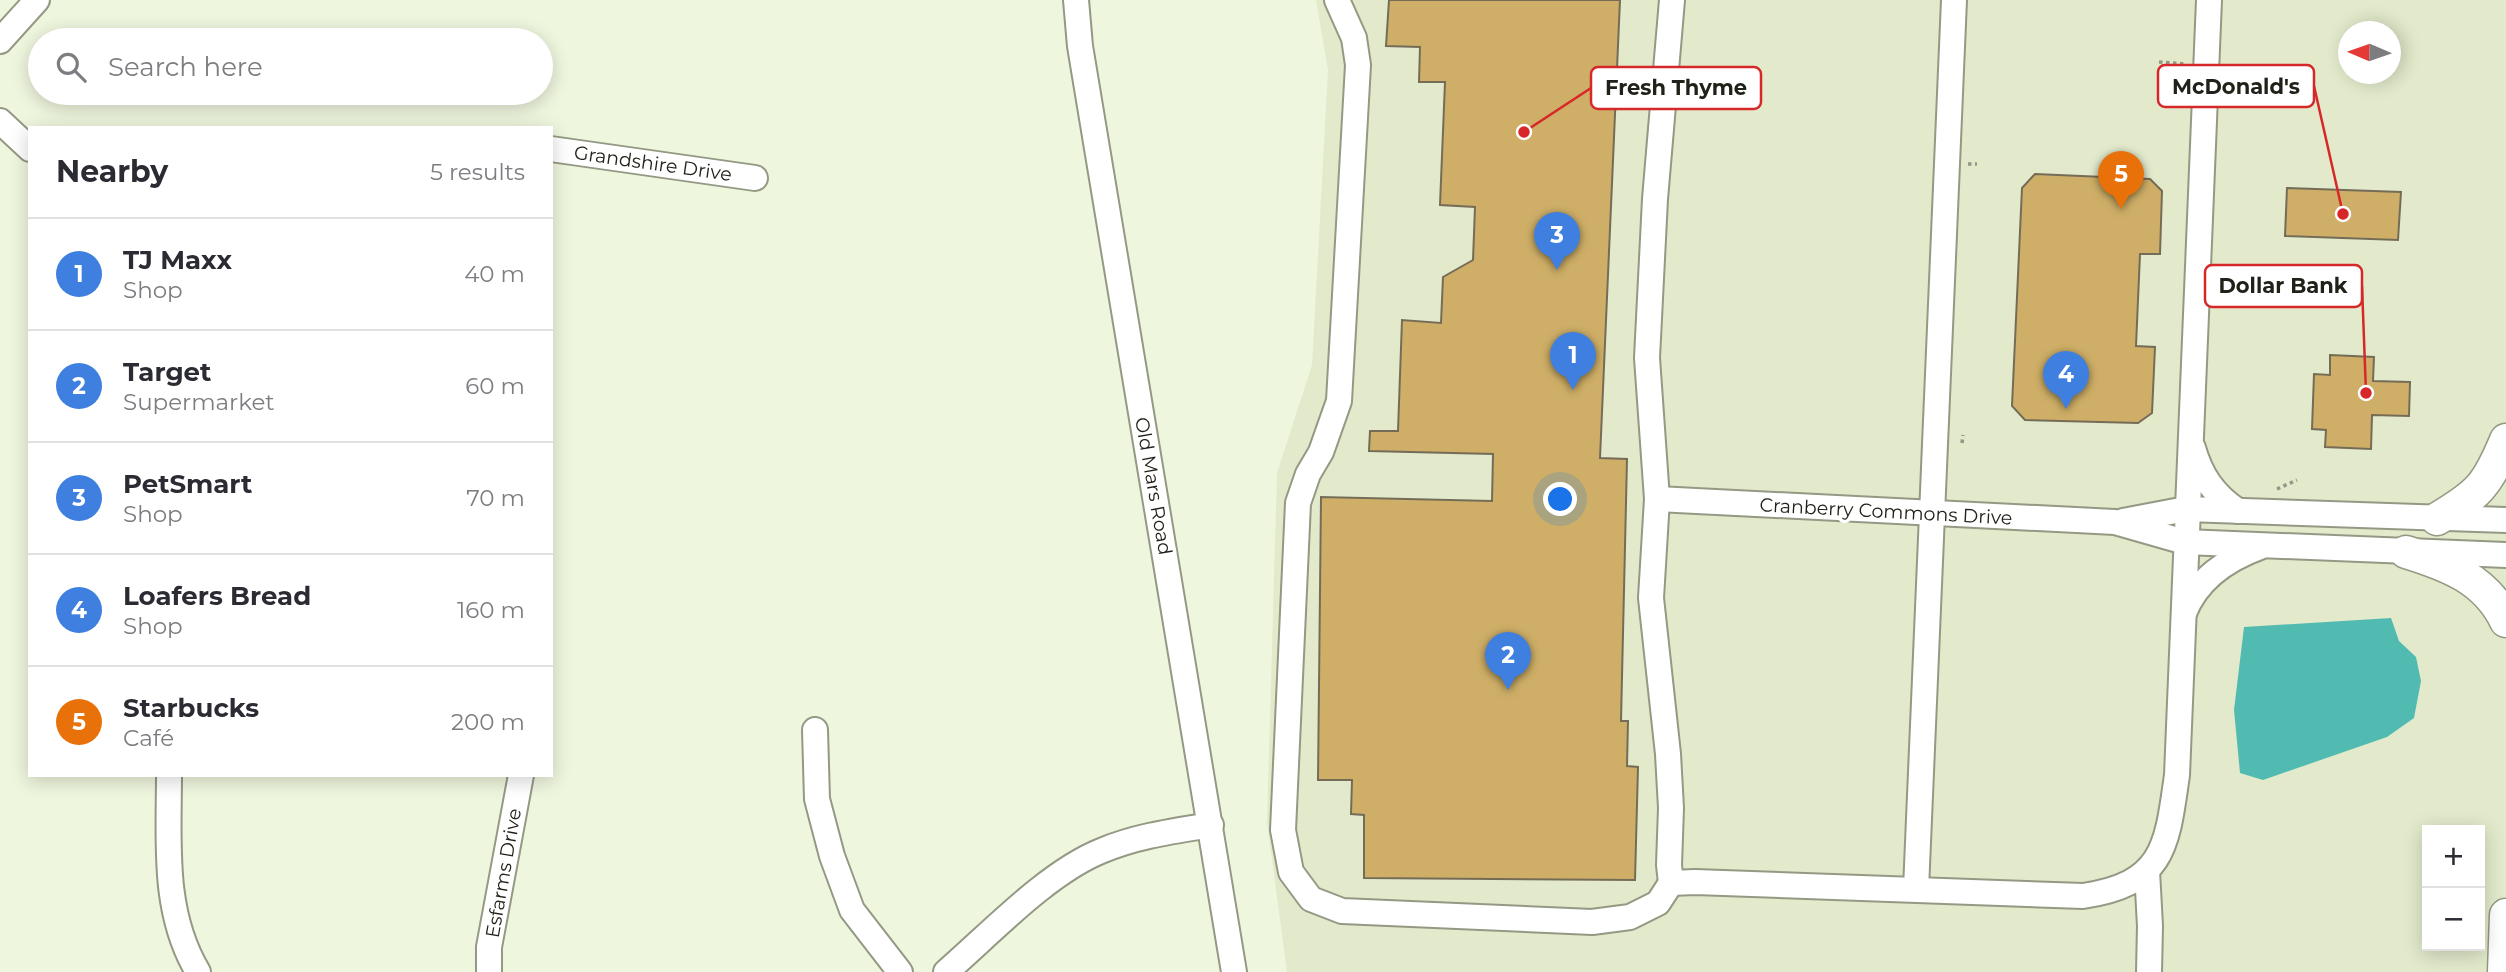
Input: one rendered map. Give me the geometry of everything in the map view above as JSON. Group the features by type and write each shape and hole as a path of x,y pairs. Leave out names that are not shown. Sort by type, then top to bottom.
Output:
{"main road":[{"path":"2437,519 2470,499 2484,484 2497,463 2506,440"},
{"path":"2406,552 2448,565 2480,586 2499,605 2506,621"},
{"path":"2504,972 2506,915"}],"street":[{"path":"0,41 37,0"},
{"name":"Old Mars Road","path":"1076,0 1080,46 1234,972"},
{"path":"1336,0 1354,38 1358,65 1339,401 1321,452 1308,474 1298,503 1283,830 1291,872 1311,899 1342,911 1592,922 1630,917 1658,904 1671,883 1668,754 1651,598 1657,499 1647,358 1655,199 1672,0"},
{"path":"1916,889 1954,0"},
{"path":"1671,883 2083,896 2099,894 2134,881 2147,871 2165,845 2177,775 2209,0"},
{"path":"0,121 28,147"},
{"name":"Grandshire Drive","path":"553,149 755,178"},
{"path":"2189,437 2207,482 2216,494 2238,511"},
{"name":"Cranberry Commons Drive","path":"1657,499 2115,522 2185,542 2506,555"},
{"name":"Cranberry Commons Drive","path":"2115,522 2186,509 2506,520"},
{"path":"2183,617 2189,600 2213,573 2265,545"},
{"path":"815,730 817,799 832,856 852,910 900,972"},
{"path":"169,777 169,877 176,919 198,972"},
{"name":"Esfarms Drive","path":"489,972 489,947 521,777"},
{"path":"946,972 1060,872 1101,851 1149,836 1211,825"},
{"path":"2147,871 2150,926 2148,972"}],"path":[{"path":"2208,303 2240,292 2255,282"},
{"path":"1962,443 1963,435"}],"shaded area":[{"path":"1316,0 2506,0 2506,972 1287,972 1267,822 1277,473 1312,365 1328,70"}],"water":[{"path":"2391,618 2399,641 2416,657 2421,681 2414,718 2387,737 2263,780 2240,773 2234,710 2244,627"}],"building":[{"path":"1389,0 1620,0 1600,458 1627,459 1621,721 1628,721 1627,766 1638,767 1635,880 1364,878 1364,815 1351,814 1352,780 1318,780 1321,497 1492,501 1493,454 1369,451 1370,431 1398,431 1402,320 1441,323 1443,277 1473,260 1475,207 1440,205 1445,82 1419,82 1420,47 1386,46"},
{"path":"2035,174 2150,179 2162,191 2160,254 2140,254 2136,346 2155,347 2152,413 2138,423 2025,420 2012,406 2022,188"},
{"path":"2287,188 2401,192 2398,240 2285,236"},
{"path":"2330,355 2374,357 2373,381 2410,382 2409,416 2372,415 2371,449 2325,447 2326,430 2312,429 2314,374 2330,375"}],"place":[{"name":"Fresh Thyme","path":"1524,132"},
{"name":"Starbucks","path":"2121,209"},
{"name":"McDonald's","path":"2343,214"},
{"name":"PetSmart","path":"1557,270"},
{"name":"TJ Maxx","path":"1573,390"},
{"name":"Dollar Bank","path":"2366,393"},
{"name":"Loafers Bread","path":"2066,409"},
{"name":"Target","path":"1508,690"}]}
